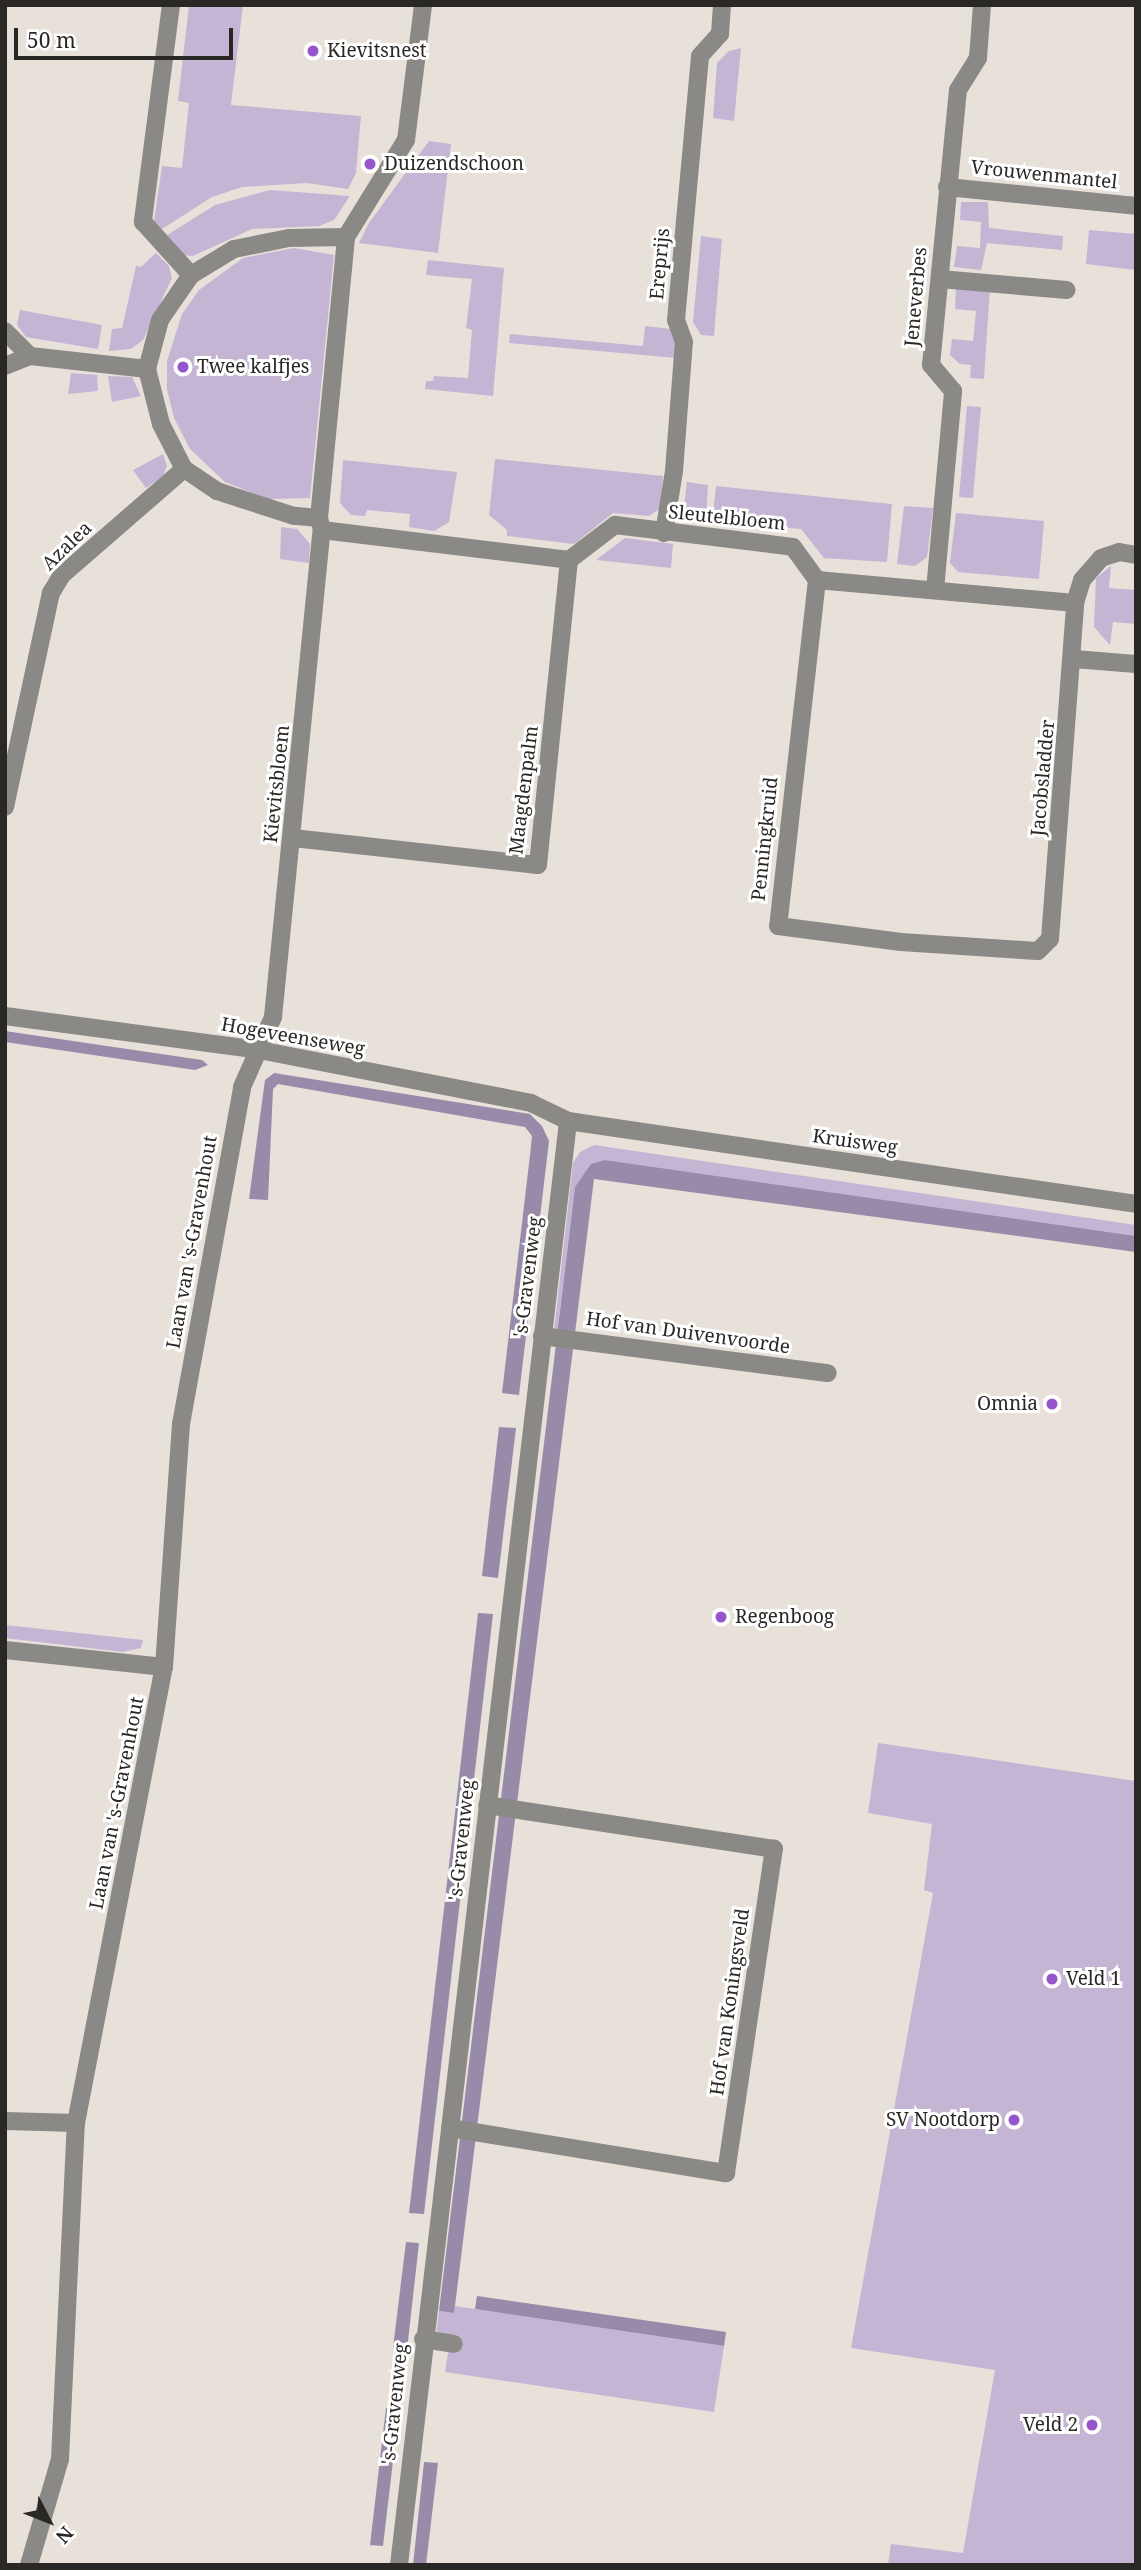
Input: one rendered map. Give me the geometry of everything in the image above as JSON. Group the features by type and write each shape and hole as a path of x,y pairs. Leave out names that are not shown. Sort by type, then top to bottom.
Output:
{"street":[{"path":"170,5 142,222 191,275"},
{"name":"Kievitsbloem","path":"259,1050 273,1017 293,838 346,237 406,140 423,5"},
{"name":"Ereprijs","path":"664,533 674,471 684,342 676,320 700,56 720,34 722,5"},
{"name":"Jeneverbes","path":"935,590 953,391 931,365 958,90 978,58 982,5"},
{"name":"Vrouwenmantel","path":"947,187 1136,206"},
{"path":"346,237 289,238 234,249 191,275 160,320 147,369 161,424 184,469 217,491 321,524 569,560"},
{"path":"940,279 1067,289"},
{"path":"5,331 30,356"},
{"path":"5,366 30,356 147,369"},
{"name":"Azalea","path":"5,807 51,593 62,575 184,469"},
{"name":"Sleutelbloem","path":"569,560 615,526 793,547 817,580"},
{"path":"817,580 1075,603 1082,580 1101,558 1119,552 1136,555"},
{"name":"Maagdenpalm","path":"293,838 538,866 569,560"},
{"name":"Penningkruid","path":"817,580 778,926 901,942 1038,951"},
{"name":"Jacobsladder","path":"1038,951 1050,939 1074,659 1075,603"},
{"path":"1074,659 1136,664"},
{"name":"Hogeveenseweg","path":"5,1016 259,1050 531,1103 568,1121"},
{"name":"Laan van 's-Gravenhout","path":"29,2565 61,2459 76,2123 164,1667 181,1424 242,1087 259,1050"},
{"name":"Kruisweg","path":"568,1121 1136,1204"},
{"name":"'s-Gravenweg","path":"399,2565 423,2339 454,2128 568,1121"},
{"name":"Hof van Duivenvoorde","path":"542,1336 828,1373"},
{"path":"5,1650 164,1667"},
{"name":"Hof van Koningsveld","path":"454,2128 726,2172 774,1849 491,1806"},
{"path":"5,2121 76,2123"},
{"path":"423,2339 454,2344"}],"shaded area":[{"path":"189,5 243,5 231,105 361,116 356,173 348,189 307,183 242,187 212,197 159,231 154,221 162,166 182,168 189,103 178,101"},
{"path":"741,48 734,121 713,118 717,63 729,51"},
{"path":"429,141 451,144 438,253 359,243 369,223"},
{"path":"270,190 350,196 334,220 319,226 252,229 193,256 181,255 164,237 215,205"},
{"path":"961,202 988,202 989,228 1063,236 1062,250 987,243 981,270 954,267 957,246 980,248 981,222 960,220"},
{"path":"1089,230 1136,234 1136,270 1086,264"},
{"path":"701,236 722,239 714,336 701,335 693,322"},
{"path":"294,248 334,255 310,498 268,499 225,482 190,449 174,418 167,389 167,361 182,314 199,290 243,258"},
{"path":"156,253 169,266 172,278 143,340 131,349 109,351 112,329 122,328 136,266 141,267"},
{"path":"428,260 504,268 493,396 425,389 426,381 433,381 434,376 468,378 472,330 466,328 472,279 426,275"},
{"path":"956,288 990,288 984,379 970,378 971,365 960,364 950,355 952,339 973,341 976,311 955,309"},
{"path":"20,310 102,325 98,349 26,337 17,325"},
{"path":"645,326 671,329 678,341 677,358 509,343 510,334 643,346"},
{"path":"71,373 97,375 98,391 68,394"},
{"path":"108,376 132,377 141,396 112,402"},
{"path":"967,406 981,407 973,498 959,497"},
{"path":"163,454 167,466 163,476 146,488 133,470"},
{"path":"495,459 663,476 661,508 649,516 613,513 574,544 507,536 507,530 489,515"},
{"path":"343,460 457,472 449,522 434,531 409,527 410,514 367,510 365,516 351,515 340,503"},
{"path":"687,482 708,485 706,520 691,519 684,508"},
{"path":"716,486 892,504 887,562 824,558 801,529 712,522"},
{"path":"904,506 933,508 927,557 915,566 897,564"},
{"path":"956,513 1044,521 1039,579 958,572 950,563"},
{"path":"281,527 297,529 310,544 309,563 280,559"},
{"path":"625,538 673,544 671,568 596,560"},
{"path":"1111,566 1109,588 1136,590 1136,624 1113,622 1110,645 1094,627 1096,578"},
{"path":"5,1031 202,1060 208,1065 195,1070 5,1042"},
{"path":"274,1073 530,1114 542,1126 549,1141 519,1395 502,1393 532,1136 525,1127 278,1084 273,1089 268,1200 249,1199 265,1080"},
{"path":"594,1145 1136,1225 1136,1236 605,1160 575,1187 559,1317 573,1325 554,1331 573,1163 580,1152"},
{"path":"605,1160 1136,1236 1136,1252 594,1179 455,2306 454,2313 439,2311 575,1187 591,1164"},
{"path":"499,1427 516,1428 498,1578 482,1576"},
{"path":"478,1613 493,1614 424,2214 409,2213"},
{"path":"5,1625 143,1640 141,1648 123,1652 5,1638"},
{"name":"SV Nootdorp","path":"878,1743 1136,1781 1136,2565 888,2565 891,2544 963,2553 995,2370 851,2348 933,1893 924,1890 932,1824 868,1813"},
{"path":"406,2242 419,2243 407,2350 393,2348"},
{"path":"477,2296 726,2332 724,2346 475,2309"},
{"path":"455,2306 724,2346 714,2412 445,2372 449,2347 435,2345 439,2311 454,2313"},
{"path":"386,2408 399,2410 383,2546 370,2545"},
{"path":"424,2462 438,2463 426,2565 413,2565"}],"place":[{"name":"Kievitsnest","path":"313,51"},
{"name":"Duizendschoon","path":"370,164"},
{"name":"Twee kalfjes","path":"183,367"},
{"name":"Omnia","path":"1052,1404"},
{"name":"Regenboog","path":"721,1617"},
{"name":"Veld 1","path":"1052,1979"},
{"name":"SV Nootdorp","path":"1014,2120"},
{"name":"Veld 2","path":"1092,2425"}]}
